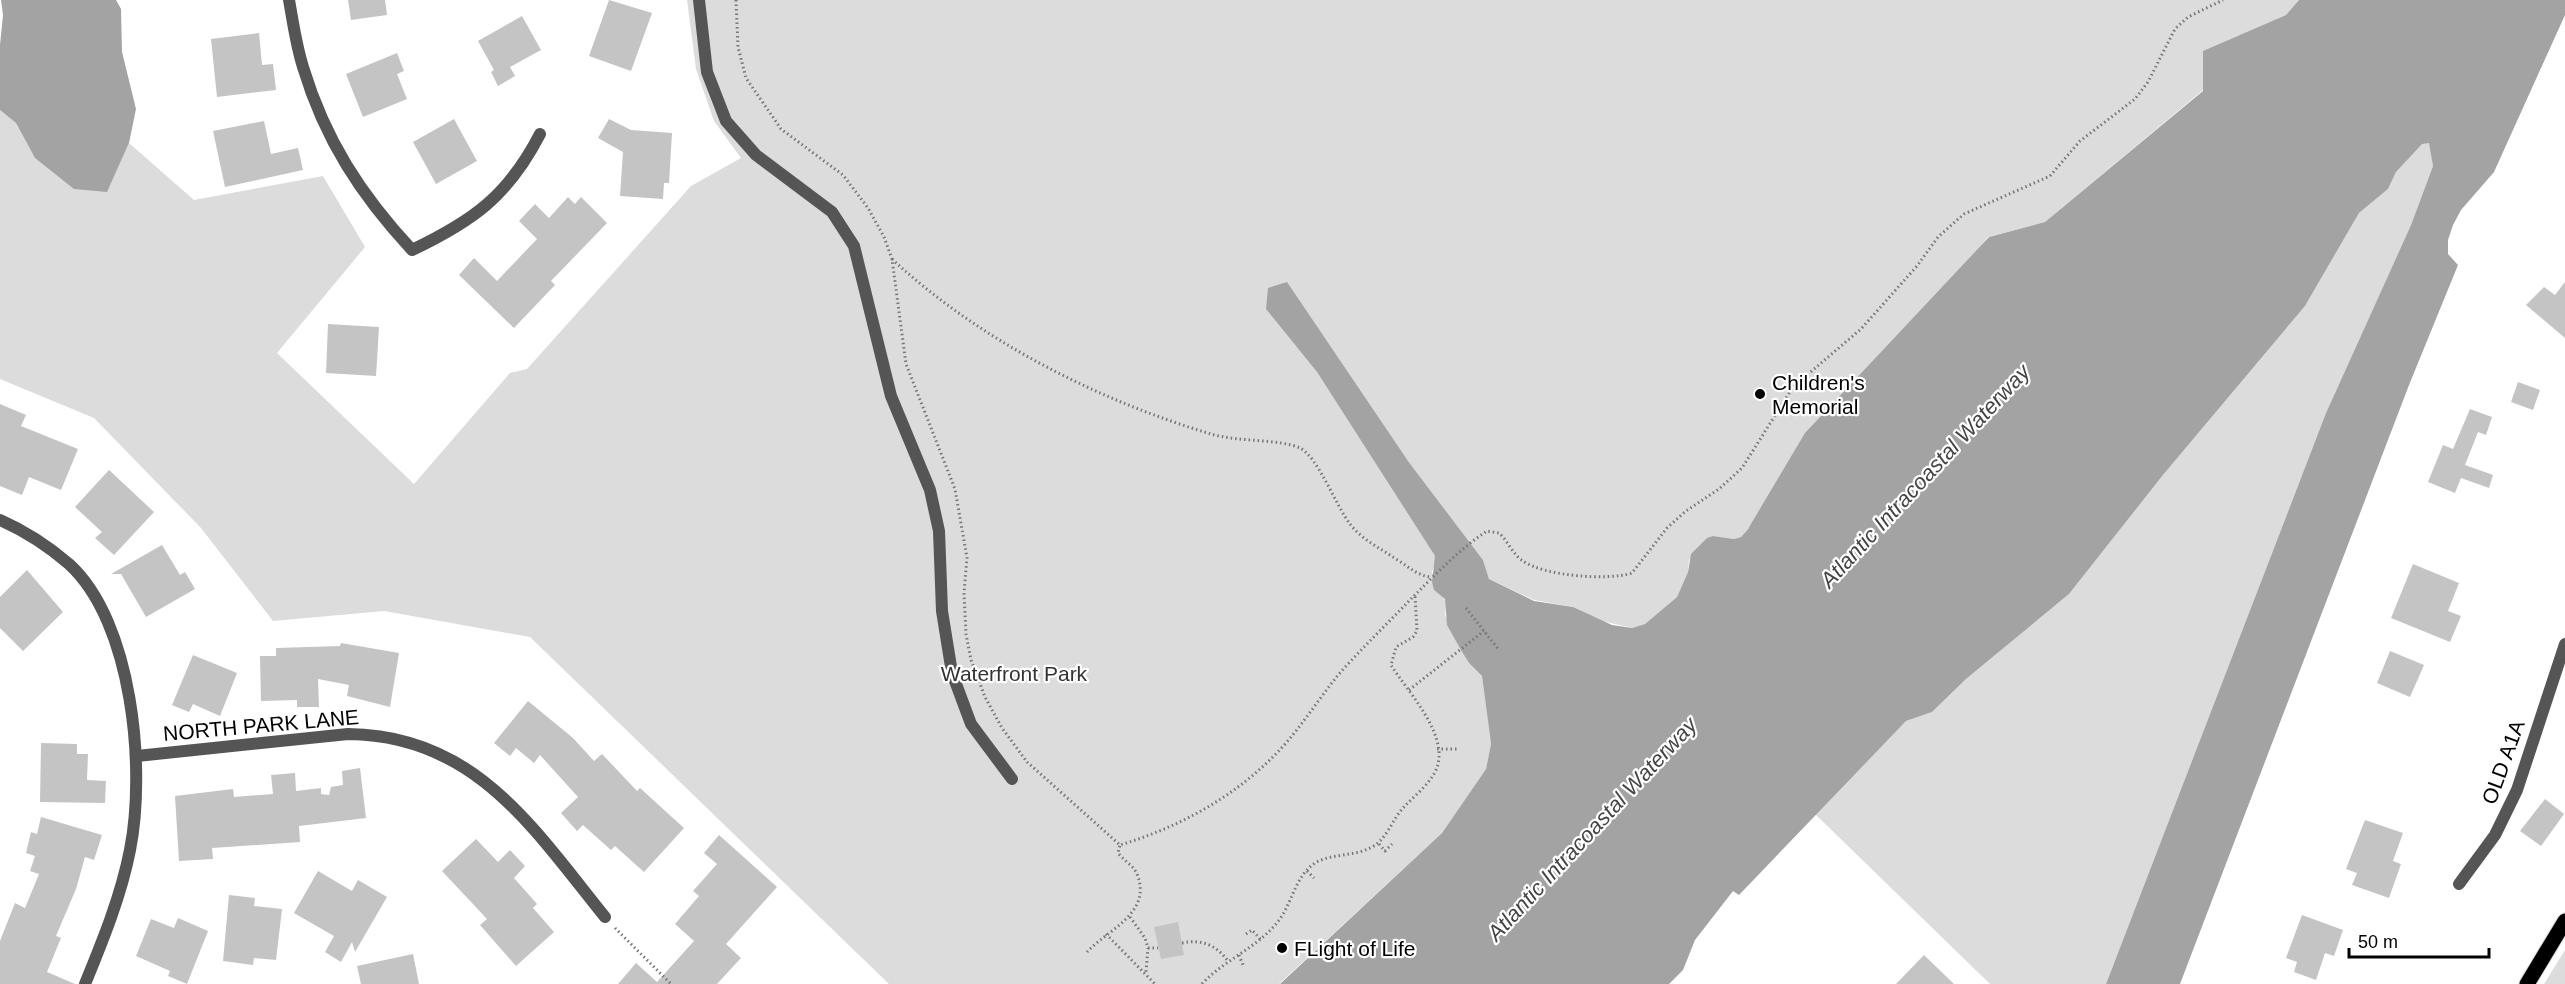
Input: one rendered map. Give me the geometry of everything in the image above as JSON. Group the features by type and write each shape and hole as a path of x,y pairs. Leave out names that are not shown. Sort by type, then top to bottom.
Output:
{"main road":[{"path":"2526,984 2565,921"}],"street":[{"path":"289,0 302,66 320,116 343,161 376,211 412,250 456,229 496,198 523,166 540,134"},
{"path":"699,0 707,72 726,121 756,155 832,212 854,246 891,396 932,501 939,531 945,642 954,682 971,724 1011,779"},
{"path":"0,520 25,531 70,565 93,596 109,628 123,666 135,727 136,809 130,852 115,906 86,984"},
{"name":"OLD A1A","path":"2459,884 2495,834 2517,790 2565,644"},
{"name":"NORTH PARK LANE","path":"137,756 348,734 381,736 426,747 464,765 509,801 605,917"}],"path":[{"path":"736,0 738,47 746,78 781,129 843,175 868,208 884,237 891,259 906,364 956,489 967,558 964,593 966,634 971,660 985,697 1002,728 1027,762 1120,845"},
{"path":"1120,845 1179,825 1208,808 1257,770 1285,744 1339,674 1432,577 1487,531 1499,533 1517,557 1534,567 1606,579 1632,573 1667,528 1686,511 1719,489 1742,468 1793,387 1861,329 1938,237 1964,214 2050,176 2090,132 2135,99 2148,82 2175,29 2188,17 2223,0"},
{"path":"891,259 920,285 1014,351 1076,381 1210,434 1238,441 1287,444 1302,449 1312,460 1351,526 1371,544 1419,574 1432,577"},
{"path":"1202,984 1228,961 1261,940 1282,917 1296,886 1307,871 1324,859 1355,854 1378,843 1400,811 1434,774 1438,762 1437,749 1427,715 1396,673 1391,659 1396,647 1413,637 1417,630 1415,595"},
{"path":"1466,608 1498,650"},
{"path":"1409,690 1484,631"},
{"path":"1437,749 1458,748"},
{"path":"1378,843 1385,851 1392,844"},
{"path":"1087,952 1130,917 1138,901 1140,887 1137,873 1118,853 1120,845"},
{"path":"1307,871 1314,878"},
{"path":"605,917 630,947 671,984"},
{"path":"1130,917 1145,938 1148,948 1147,975"},
{"path":"1246,934 1252,930 1261,940"},
{"path":"1107,934 1155,984"},
{"path":"1182,943 1198,942 1211,945 1228,961"},
{"path":"1148,948 1158,948"},
{"path":"1239,954 1243,965"}],"green space":[{"name":"Waterfront Park","path":"687,0 2299,0 2286,15 2204,51 2203,90 2045,222 1988,237 1741,537 1734,539 1713,536 1689,560 1688,572 1677,597 1645,624 1632,628 1598,620 1573,607 1534,600 1489,579 1483,560 1408,461 1266,309 1317,372 1435,556 1432,572 1446,603 1445,615 1469,663 1482,676 1491,744 1486,769 1442,833 1279,984 889,984 530,637 384,611 273,621 201,528 94,418 0,379 0,110 16,123 35,158 107,191 129,143 194,200 323,176 365,247 277,353 414,484 510,373 527,369 691,186 741,158 714,121 696,69"},
{"path":"2422,143 2430,143 2433,166 2411,225 2326,413 2106,984 1990,984 1815,814 1906,721 1932,712 1966,679 2069,594 2163,475 2305,306 2359,213 2388,189 2396,172"},
{"path":"2565,950 2565,984 2544,984"}],"water":[{"path":"1,0 116,0 121,9 122,52 136,109 129,143 107,192 74,189 35,158 16,123 0,110 0,45 3,15"},
{"name":"Atlantic Intracoastal Waterway","path":"2299,0 2565,0 2565,15 2494,172 2461,210 2453,225 2448,240 2448,254 2458,265 2409,385 2180,984 2106,984 2326,413 2411,225 2433,166 2429,143 2422,144 2396,172 2388,189 2359,213 2305,306 2163,475 2069,594 1966,679 1932,712 1906,721 1739,895 1733,891 1695,940 1683,970 1669,984 1280,984 1442,833 1486,769 1491,744 1482,676 1469,663 1447,625 1445,599 1434,590 1432,582 1435,556 1317,372 1266,309 1268,288 1287,282 1408,461 1483,560 1489,579 1534,601 1573,607 1612,625 1632,628 1645,624 1677,597 1688,572 1691,554 1707,538 1713,536 1734,539 1741,537 1805,433 1989,237 2045,222 2203,91 2203,51 2286,15"}],"building":[{"path":"348,0 385,0 387,15 351,20"},
{"path":"609,0 652,13 631,71 589,56"},
{"path":"522,16 541,50 510,67 515,76 498,86 491,72 494,70 478,41"},
{"path":"259,33 262,65 273,64 276,90 217,97 211,39"},
{"path":"397,53 404,71 397,74 407,99 363,117 346,74"},
{"path":"454,119 477,161 436,184 413,142"},
{"path":"609,119 631,130 672,133 669,183 664,183 663,199 620,196 623,152 598,138"},
{"path":"264,121 271,154 298,148 303,170 225,187 213,131"},
{"path":"568,197 575,204 581,197 607,223 551,281 555,285 514,328 459,275 474,258 497,281 537,239 519,221 535,204 549,218"},
{"path":"2565,282 2565,338 2526,305 2544,287 2555,295"},
{"path":"328,324 379,327 376,376 326,373"},
{"path":"2518,382 2540,390 2533,410 2511,402"},
{"path":"0,404 26,415 21,426 78,449 61,490 29,477 22,495 0,486"},
{"path":"2470,409 2492,417 2486,435 2478,432 2465,465 2493,475 2489,488 2461,478 2455,493 2428,482 2443,445 2453,449"},
{"path":"109,470 154,512 114,555 95,538 102,532 75,507"},
{"path":"162,545 180,575 185,572 195,589 146,617 121,574 111,574"},
{"path":"2413,564 2459,583 2448,611 2461,616 2450,642 2391,618"},
{"path":"27,570 63,612 23,651 0,628 0,597"},
{"path":"341,643 399,653 390,707 347,696 349,685 318,679 319,707 297,707 297,700 261,701 260,656 276,656 276,648 340,646"},
{"path":"2390,651 2424,665 2410,697 2377,683"},
{"path":"193,655 237,673 220,716 193,704 189,712 172,705"},
{"path":"528,701 573,738 594,761 602,754 637,791 640,788 684,828 644,872 615,846 611,850 583,825 577,831 561,813 578,797 540,755 534,763 516,748 510,756 494,743"},
{"path":"41,743 77,744 77,754 88,754 87,780 106,781 105,803 40,802"},
{"path":"360,768 366,818 299,826 300,842 212,848 213,859 179,861 175,796 233,789 234,797 273,794 271,775 295,773 296,791 321,788 321,794 329,795 331,787 343,785 342,771"},
{"path":"2545,799 2564,814 2541,846 2520,831"},
{"path":"41,817 102,835 94,860 85,857 76,889 56,936 61,938 47,972 75,984 0,984 0,941 15,903 25,908 39,874 30,871 35,856 26,853 31,832 37,834"},
{"path":"2365,820 2403,833 2393,861 2401,864 2389,898 2352,885 2357,873 2346,869"},
{"path":"719,835 777,887 726,944 741,958 717,984 618,984 636,963 657,982 694,941 675,924 699,896 693,891 717,864 704,853"},
{"path":"476,839 498,862 510,850 525,866 514,878 537,904 533,908 554,932 516,966 480,925 487,919 442,871"},
{"path":"318,871 352,891 358,880 387,897 355,952 352,942 341,962 325,952 334,936 294,913"},
{"path":"229,895 255,898 254,906 282,909 276,960 254,958 253,965 223,961"},
{"path":"2302,915 2343,930 2334,956 2325,953 2316,980 2294,972 2297,962 2286,958"},
{"path":"178,918 208,931 187,984 168,976 170,971 136,956 151,919 174,928"},
{"path":"1178,922 1184,955 1161,959 1154,927"},
{"path":"413,954 419,984 361,984 357,966"},
{"path":"1924,955 1954,984 1896,984"}],"place":[{"name":"Children's Memorial","path":"1760,394"},
{"name":"FLight of Life","path":"1282,948"}]}
